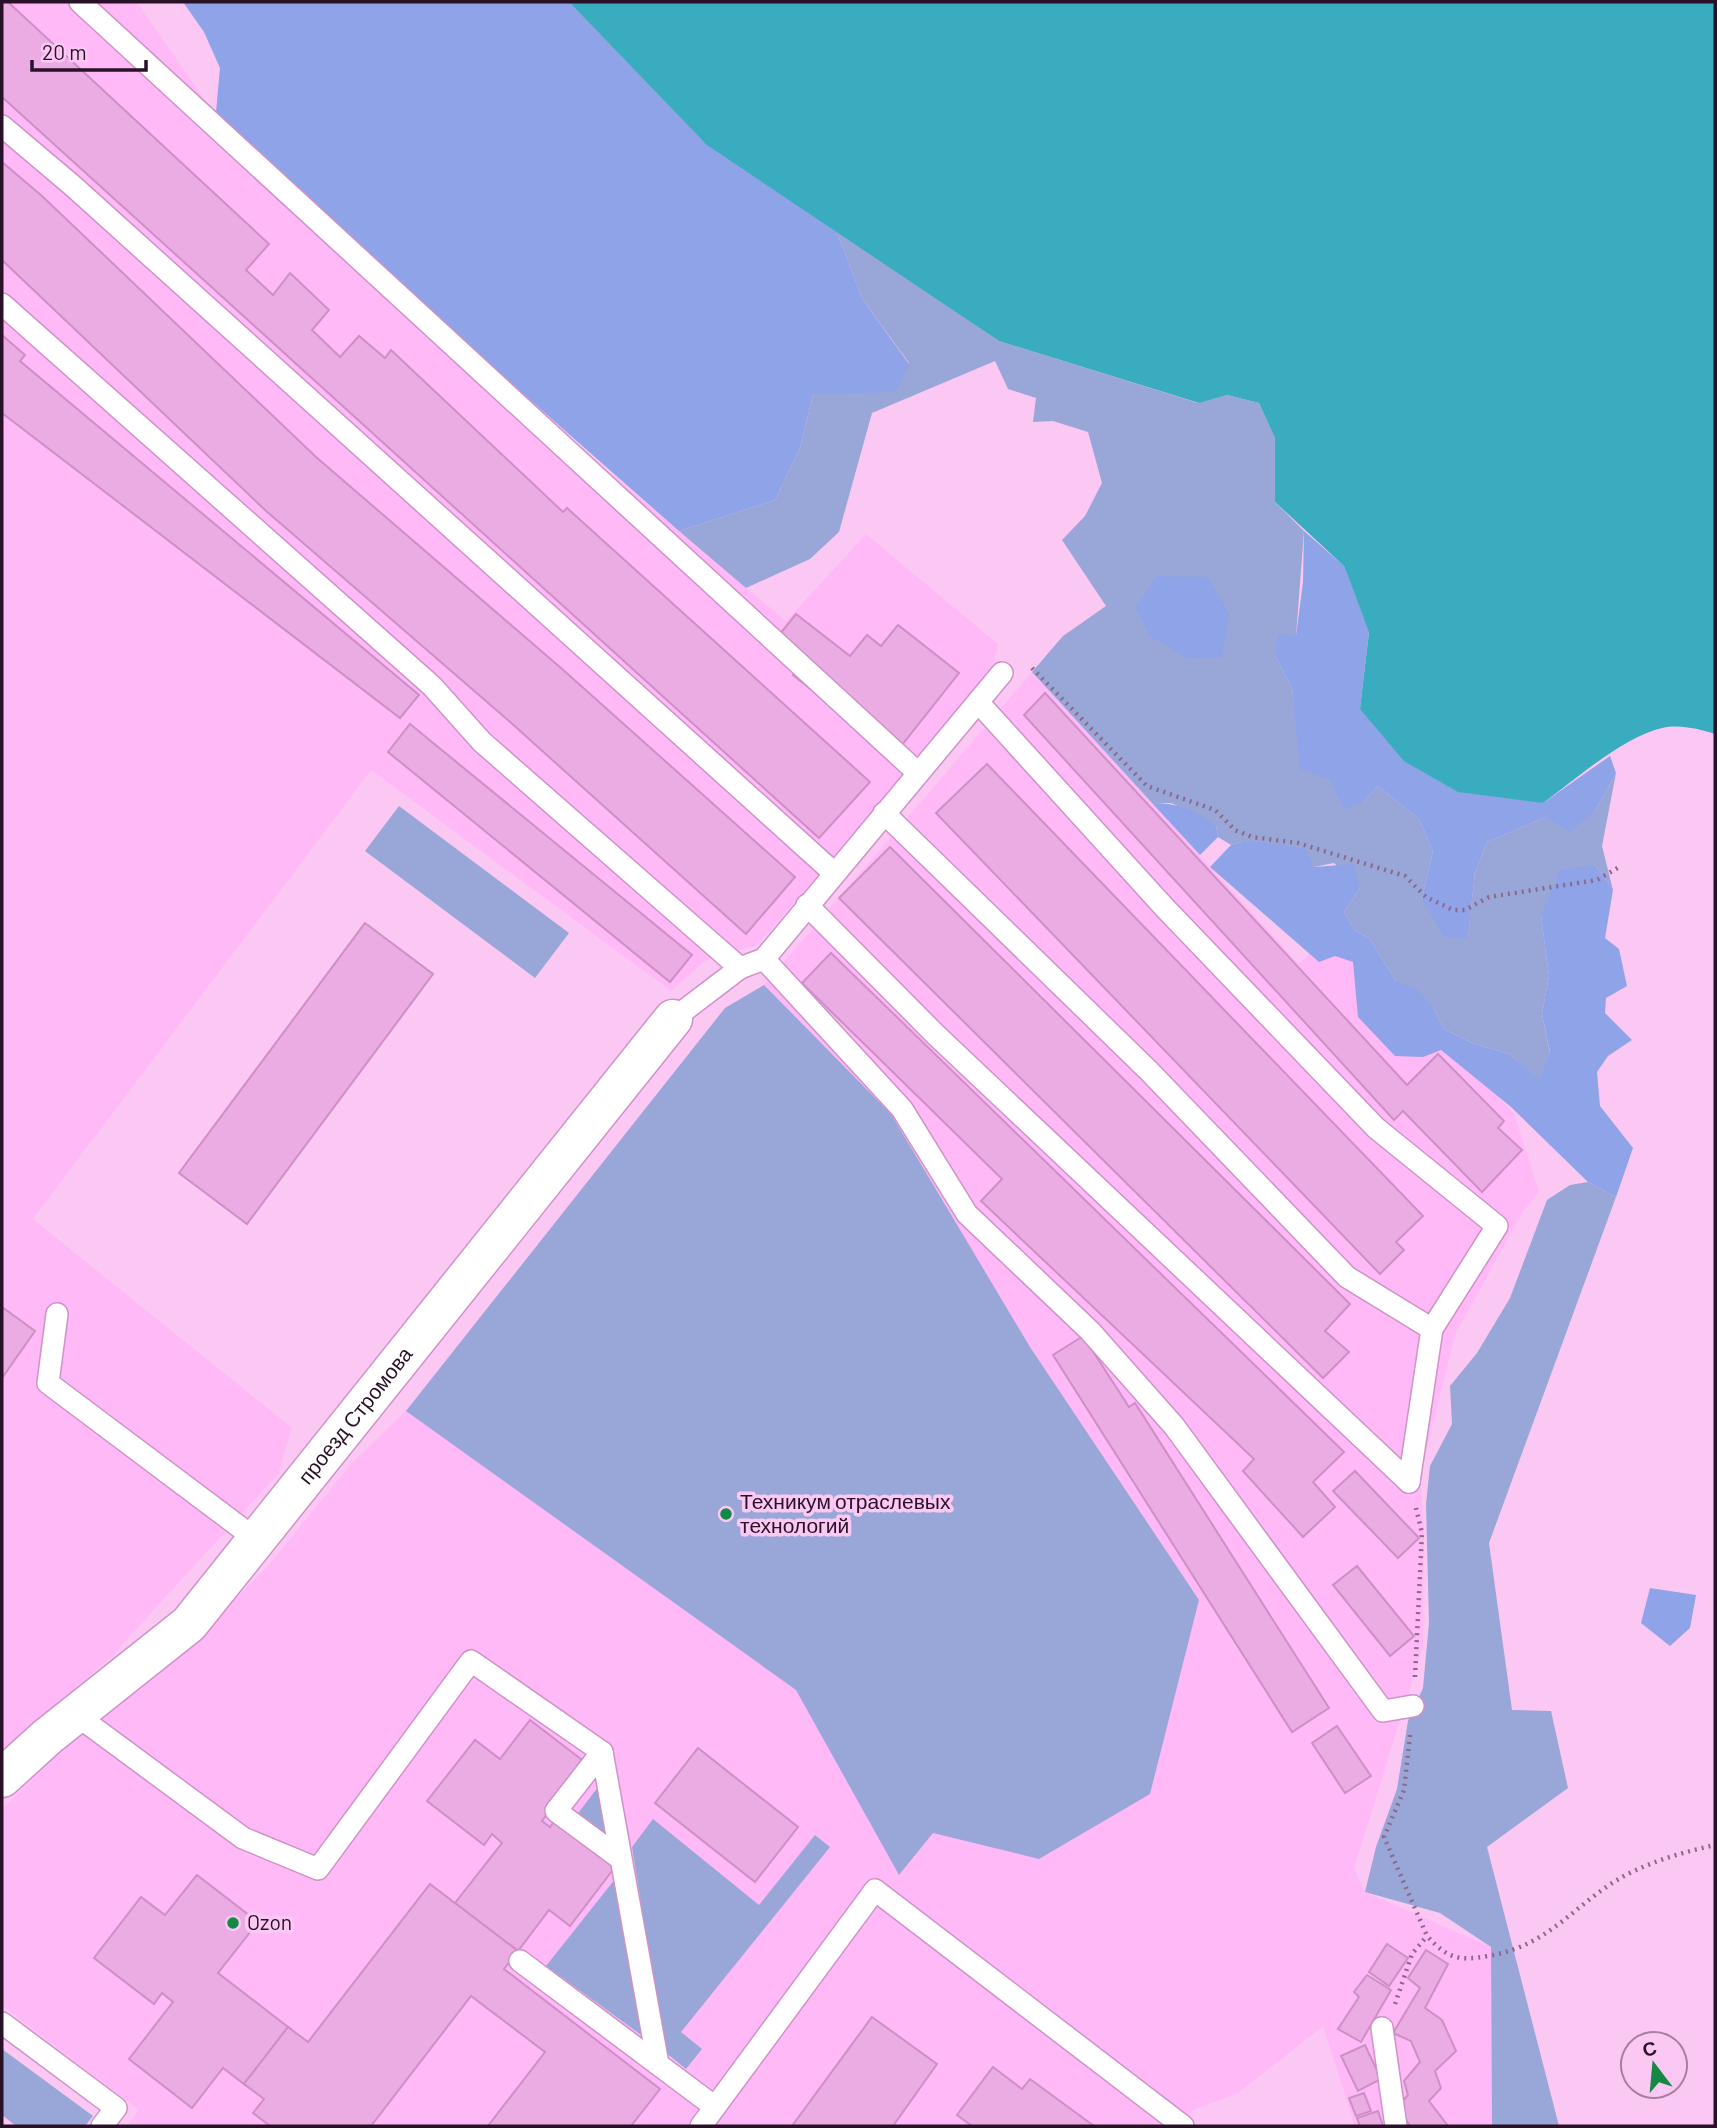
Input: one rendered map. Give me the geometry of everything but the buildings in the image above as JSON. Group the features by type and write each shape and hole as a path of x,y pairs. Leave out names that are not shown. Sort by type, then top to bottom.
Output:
{"street":[{"name":"проезд Стромова","path":"2,1778 75,1714 189,1624 673,1019"}],"lane":[{"path":"80,2 918,773"},
{"path":"2,126 94,205 834,873"},
{"path":"2,304 432,686 482,742 740,968"},
{"path":"673,1019 740,968 764,959 1002,673"},
{"path":"807,905 946,1044 1409,1482 1432,1329 1497,1226 1376,1128 1164,907 978,702"},
{"path":"884,813 1149,1071 1347,1277 1432,1329"},
{"path":"764,959 902,1109 967,1214 1090,1331 1174,1426 1383,1711 1413,1706"},
{"path":"57,1314 48,1383 257,1540"},
{"path":"75,1714 243,1838 318,1869 471,1661 603,1752 658,2064"},
{"path":"603,1752 556,1811 621,1858"},
{"path":"701,2126 875,1890 1183,2126"},
{"path":"520,1961 715,2107"},
{"path":"2,2024 116,2108 102,2126"},
{"path":"1382,2028 1396,2126"}],"path":[{"path":"1002,673 1023,660 1042,676 1147,786 1215,810 1235,830 1252,837 1298,843 1405,876 1426,897 1452,910 1465,910 1489,897 1597,880 1621,866"},
{"path":"1438,1949 1461,1960 1510,1952 1542,1938 1633,1871 1715,1845"},
{"path":"1382,2028 1400,1996 1412,1954 1427,1936"}],"shaded area":[{"path":"2,2 137,2 209,106 197,125 786,621 866,534 999,645 984,688 757,945 705,961 671,991 371,770 33,1219 292,1428 278,1474 110,1658 2,1752"},
{"path":"183,2 569,2 700,137 836,230 863,300 909,364 896,392 813,394 800,448 775,500 679,531 428,310 216,112 220,68 204,32"},
{"path":"569,2 1715,2 1715,734 1676,727 1647,733 1616,749 1543,803 1458,792 1404,761 1360,709 1369,632 1344,566 1275,502 1275,438 1259,403 1227,395 1199,403 999,341 707,145"},
{"path":"836,230 999,341 1198,403 1227,395 1259,403 1275,438 1275,502 1304,531 1296,636 1275,656 1292,687 1296,722 1329,779 1364,801 1378,786 1419,819 1433,851 1422,899 1468,937 1475,872 1487,842 1546,817 1595,811 1616,773 1602,846 1613,890 1595,865 1541,916 1549,976 1542,1014 1550,1053 1539,1080 1509,1054 1472,1043 1444,1029 1435,1011 1396,981 1369,938 1355,931 1344,912 1360,888 1334,863 1314,867 1242,842 1231,845 1218,837 1216,825 1171,803 1152,803 1032,672 1063,636 1106,606 1062,540 1085,516 1102,483 1088,432 1053,421 1033,422 1036,398 1008,389 995,361 872,413 839,532 810,559 746,588 679,531 775,500 800,448 813,394 909,363 863,300"},
{"path":"1304,531 1344,566 1369,631 1360,709 1543,803 1610,756 1616,773 1595,811 1570,832 1546,817 1487,842 1475,872 1468,938 1444,937 1422,899 1433,851 1419,819 1378,786 1364,801 1344,809 1329,779 1300,769 1292,687 1275,656 1278,634 1296,636 1303,582"},
{"path":"1157,576 1208,577 1229,614 1222,657 1189,659 1150,636 1136,607"},
{"name":"Техникум отраслевых технологий","path":"1032,672 1299,964 1333,933 1514,1113 1539,1192 1522,1213 1455,1335 1420,1476 1424,1528 1423,1647 1354,1868 1365,1892 1491,1947 1492,2126 1355,2126 1323,2026 1237,2094 1193,2110 1181,2126 127,2126 139,2110 2,2006 2,1809 65,1748 163,1671 269,1565 351,1464 406,1411 725,1008 764,985"},
{"path":"1152,803 1178,806 1201,815 1216,825 1218,837 1200,855"},
{"path":"399,806 569,933 535,978 365,851"},
{"path":"1262,842 1306,849 1314,867 1354,864 1360,888 1344,912 1355,931 1369,938 1396,981 1418,990 1435,1011 1444,1029 1472,1043 1509,1054 1539,1079 1550,1052 1542,1014 1549,976 1541,916 1560,870 1595,865 1613,890 1605,938 1619,949 1627,986 1606,998 1605,1013 1632,1040 1608,1056 1597,1072 1600,1106 1633,1148 1616,1197 1588,1182 1511,1107 1441,1050 1423,1057 1395,1056 1358,1017 1353,962 1335,956 1319,962 1210,867 1231,845"},
{"path":"764,985 891,1114 1030,1347 1199,1600 1150,1794 1039,1859 933,1833 899,1875 796,1690 406,1411 725,1008"},
{"path":"1588,1182 1616,1197 1489,1543 1512,1710 1551,1711 1568,1788 1487,1847 1559,2126 1492,2126 1491,1947 1440,1913 1365,1892 1376,1847 1397,1789 1408,1721 1423,1688 1429,1623 1426,1504 1430,1466 1452,1424 1450,1386 1477,1353 1510,1298 1547,1200 1570,1185"},
{"path":"1650,1588 1696,1595 1690,1628 1670,1646 1641,1623"},
{"path":"605,1778 617,1848 576,1816"},
{"path":"653,1819 759,1905 815,1835 830,1847 681,2032 702,2049 686,2069 665,2052 632,1847"},
{"path":"623,1869 651,2042 546,1966"},
{"path":"2,2049 93,2116 85,2126 16,2126 2,2115"}],"place":[{"name":"Техникум отраслевых технологий","path":"726,1514"},
{"name":"Ozon","path":"233,1923"}]}
